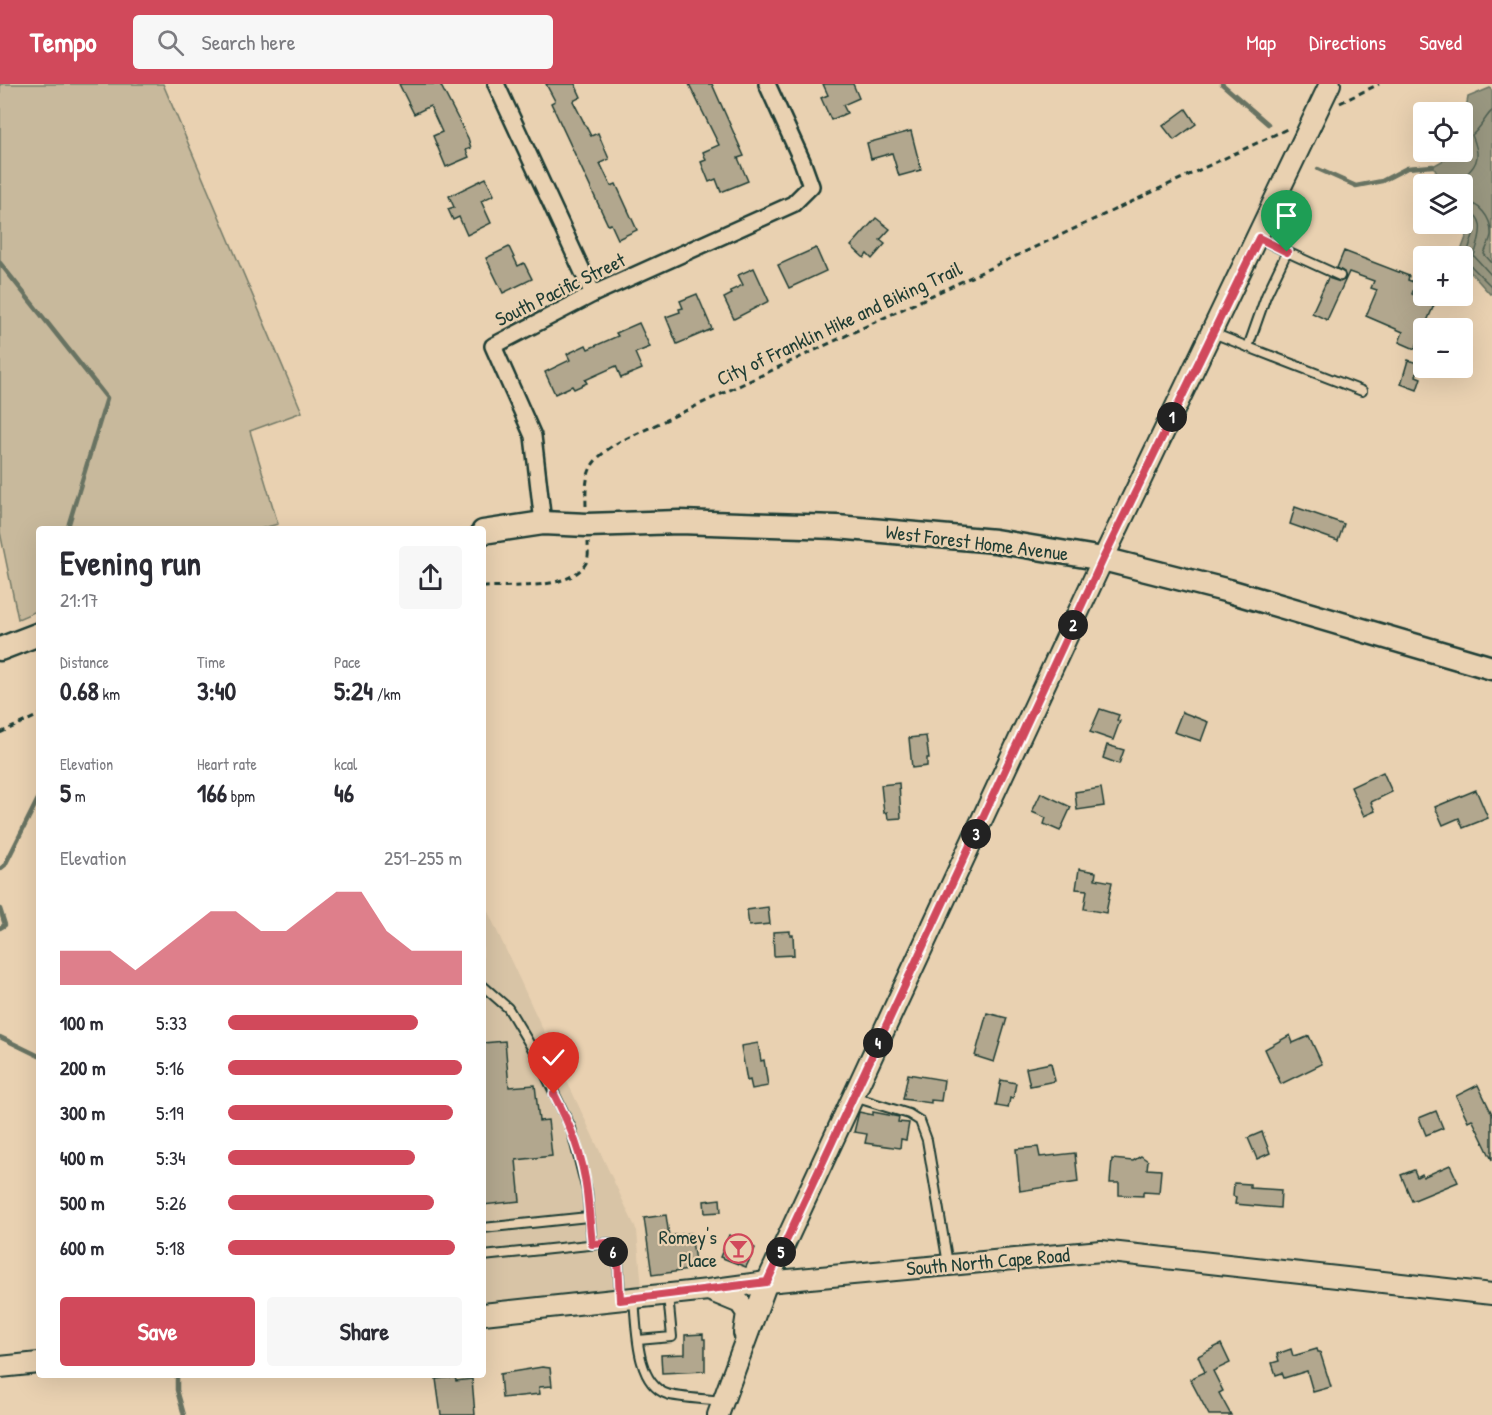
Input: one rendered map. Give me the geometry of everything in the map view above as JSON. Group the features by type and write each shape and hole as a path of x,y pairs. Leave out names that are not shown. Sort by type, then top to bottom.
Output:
{"main road":[{"name":"West Forest Home Avenue","path":"486,532 543,523 587,525 679,522 837,526 995,541 1103,559 1241,594 1492,668"},
{"path":"0,649 36,635"}],"street":[{"path":"496,84 593,294"},
{"name":"South Pacific Street","path":"543,523 533,436 493,346 593,294 793,204 811,186 767,84"},
{"path":"721,1408 767,1282 1103,559 1259,238 1330,84"},
{"name":"South North Cape Road","path":"486,1314 668,1295 767,1282 1101,1251 1492,1294"},
{"path":"708,1290 740,1303 747,1313 740,1355"},
{"path":"0,1367 36,1363"}],"lane":[{"path":"1259,238 1340,276"},
{"path":"1248,347 1266,296 1287,252"},
{"path":"1213,333 1362,391"},
{"path":"486,989 508,1008 535,1053 571,1128 587,1191 592,1244"},
{"path":"854,1097 909,1114 920,1121 927,1140 948,1265"},
{"path":"486,1228 588,1217"},
{"path":"486,1257 608,1243 618,1259 638,1340 640,1362 654,1387 668,1395 721,1408"},
{"path":"638,1340 672,1337 668,1295"}],"path":[{"path":"1335,105 1379,84"},
{"name":"City of Franklin Hike and Biking Trail","path":"486,587 553,583 577,575 588,559 585,482 597,456 619,442 1294,126"},
{"path":"0,733 36,716"}],"shaded area":[{"path":"0,84 163,84 302,412 250,431 278,524 271,526 36,526 36,611 18,619 0,532"},
{"path":"486,907 637,1231 642,1289 486,1306"}],"water":[{"path":"1490,88 1492,91 1492,293 1490,294 1473,275 1473,246 1463,246 1467,234 1473,234 1473,174 1437,174 1433,166 1440,162 1473,162 1473,102 1467,102 1468,97"}],"building":[{"path":"399,84 440,84 468,138 471,148 466,150 469,157 446,167 433,136 442,132 430,106 414,114"},
{"path":"546,84 575,84 581,97 573,101 591,136 598,133 609,159 600,163 611,186 616,184 637,230 618,239 611,224 608,225 551,103 555,101"},
{"path":"689,84 712,84 744,156 738,158 748,181 721,192 716,179 709,182 701,162 706,160 703,152 719,145"},
{"path":"823,84 853,84 859,98 843,105 847,113 831,120 821,98 828,95"},
{"path":"1186,109 1196,124 1174,140 1163,126"},
{"path":"911,131 921,170 899,176 892,153 871,159 867,143"},
{"path":"486,178 494,195 481,201 491,223 467,235 459,217 453,220 448,209 454,207 449,196"},
{"path":"876,218 890,229 880,240 885,244 872,259 867,254 864,258 851,246"},
{"path":"509,247 518,266 524,263 532,279 503,293 486,258"},
{"path":"816,248 826,271 789,288 778,265"},
{"path":"1344,251 1409,276 1408,280 1413,282 1413,306 1434,306 1428,318 1413,318 1413,348 1399,342 1403,332 1366,316 1377,290 1371,288 1374,281 1349,272 1327,320 1312,313 1328,278 1340,282 1345,279 1344,272 1337,268"},
{"path":"754,268 769,301 734,319 724,298 732,294 730,291 743,285 738,275"},
{"path":"697,294 712,329 677,344 666,317 680,312 679,309 683,308 680,301"},
{"path":"639,323 650,347 635,353 642,369 621,378 616,366 585,380 587,383 574,389 572,386 555,394 545,372 570,360 567,354 586,345 588,349 618,336 616,333"},
{"path":"1408,360 1413,362 1413,378 1421,378 1417,390 1401,384"},
{"path":"1295,507 1344,524 1338,541 1290,524"},
{"path":"1100,709 1119,715 1117,720 1120,721 1113,740 1090,732"},
{"path":"1182,712 1208,722 1201,741 1174,732"},
{"path":"926,736 929,758 927,758 927,766 912,768 909,738"},
{"path":"1107,745 1124,750 1119,764 1103,758"},
{"path":"1383,772 1392,792 1371,802 1375,811 1364,816 1351,787"},
{"path":"899,783 901,818 888,819 887,812 884,813 881,785"},
{"path":"1101,788 1104,806 1077,810 1075,792"},
{"path":"1476,790 1488,818 1463,828 1459,818 1443,825 1435,807"},
{"path":"1041,793 1071,807 1060,831 1044,824 1046,818 1032,812"},
{"path":"1079,869 1096,872 1095,879 1112,882 1106,913 1084,909 1087,890 1076,889"},
{"path":"768,907 770,924 749,926 747,910"},
{"path":"790,931 790,935 793,935 794,955 774,956 773,932"},
{"path":"987,1013 1007,1018 994,1062 975,1056"},
{"path":"1290,1035 1293,1043 1309,1036 1322,1064 1281,1084 1265,1049"},
{"path":"505,1041 509,1087 535,1085 539,1121 548,1120 552,1156 516,1160 520,1201 486,1205 486,1043"},
{"path":"758,1043 761,1061 764,1060 768,1086 752,1089 750,1080 747,1081 741,1046"},
{"path":"1051,1063 1055,1081 1030,1086 1026,1068"},
{"path":"908,1074 944,1080 941,1101 931,1100 931,1103 903,1099"},
{"path":"1001,1080 1016,1083 1013,1099 1010,1098 1008,1108 996,1106"},
{"path":"1478,1085 1492,1114 1492,1160 1472,1119 1468,1121 1456,1096"},
{"path":"1436,1111 1443,1128 1426,1135 1419,1118"},
{"path":"859,1112 899,1117 898,1122 909,1123 906,1140 901,1139 900,1148 865,1143 867,1134 854,1132"},
{"path":"1262,1132 1270,1153 1257,1159 1248,1138"},
{"path":"1038,1147 1040,1157 1075,1153 1078,1182 1020,1191 1016,1149"},
{"path":"1141,1156 1148,1161 1147,1169 1161,1170 1159,1193 1143,1192 1143,1196 1119,1195 1119,1183 1110,1183 1112,1159 1133,1161"},
{"path":"1450,1165 1458,1182 1412,1201 1401,1175 1414,1170 1417,1177 1422,1174 1423,1177"},
{"path":"1234,1183 1250,1184 1250,1188 1281,1190 1280,1208 1235,1204"},
{"path":"720,1199 721,1212 705,1213 704,1201"},
{"path":"666,1215 669,1236 691,1233 696,1269 652,1275 644,1218"},
{"path":"729,1235 755,1248 746,1267 720,1257"},
{"path":"703,1334 705,1371 662,1373 661,1355 685,1354 685,1335"},
{"path":"1221,1344 1230,1363 1213,1371 1223,1391 1219,1393 1231,1415 1209,1415 1190,1379 1205,1372 1198,1356"},
{"path":"1291,1349 1293,1356 1317,1349 1331,1387 1313,1392 1307,1371 1284,1378 1282,1373 1276,1375 1272,1363 1279,1361 1277,1354"},
{"path":"542,1367 550,1368 552,1386 539,1387 540,1394 502,1398 500,1374"},
{"path":"455,1378 456,1381 472,1379 475,1415 441,1415 436,1379"}],"waterway":[{"path":"1222,84 1268,124"},
{"path":"1318,169 1356,186 1382,181 1407,168 1433,166"},
{"path":"0,263 107,398 68,526"},
{"path":"0,869 5,865 36,803"},
{"path":"0,909 5,925 0,928"},
{"path":"0,1037 36,1055"},
{"path":"177,1378 177,1390 184,1415"}],"place":[{"name":"Romey's Place","path":"738,1248"}],"route":[{"path":"554,1094 571,1128 580,1155 587,1191 592,1244 608,1243 618,1259 620,1300 767,1282 1103,559 1259,238 1287,252"}]}
